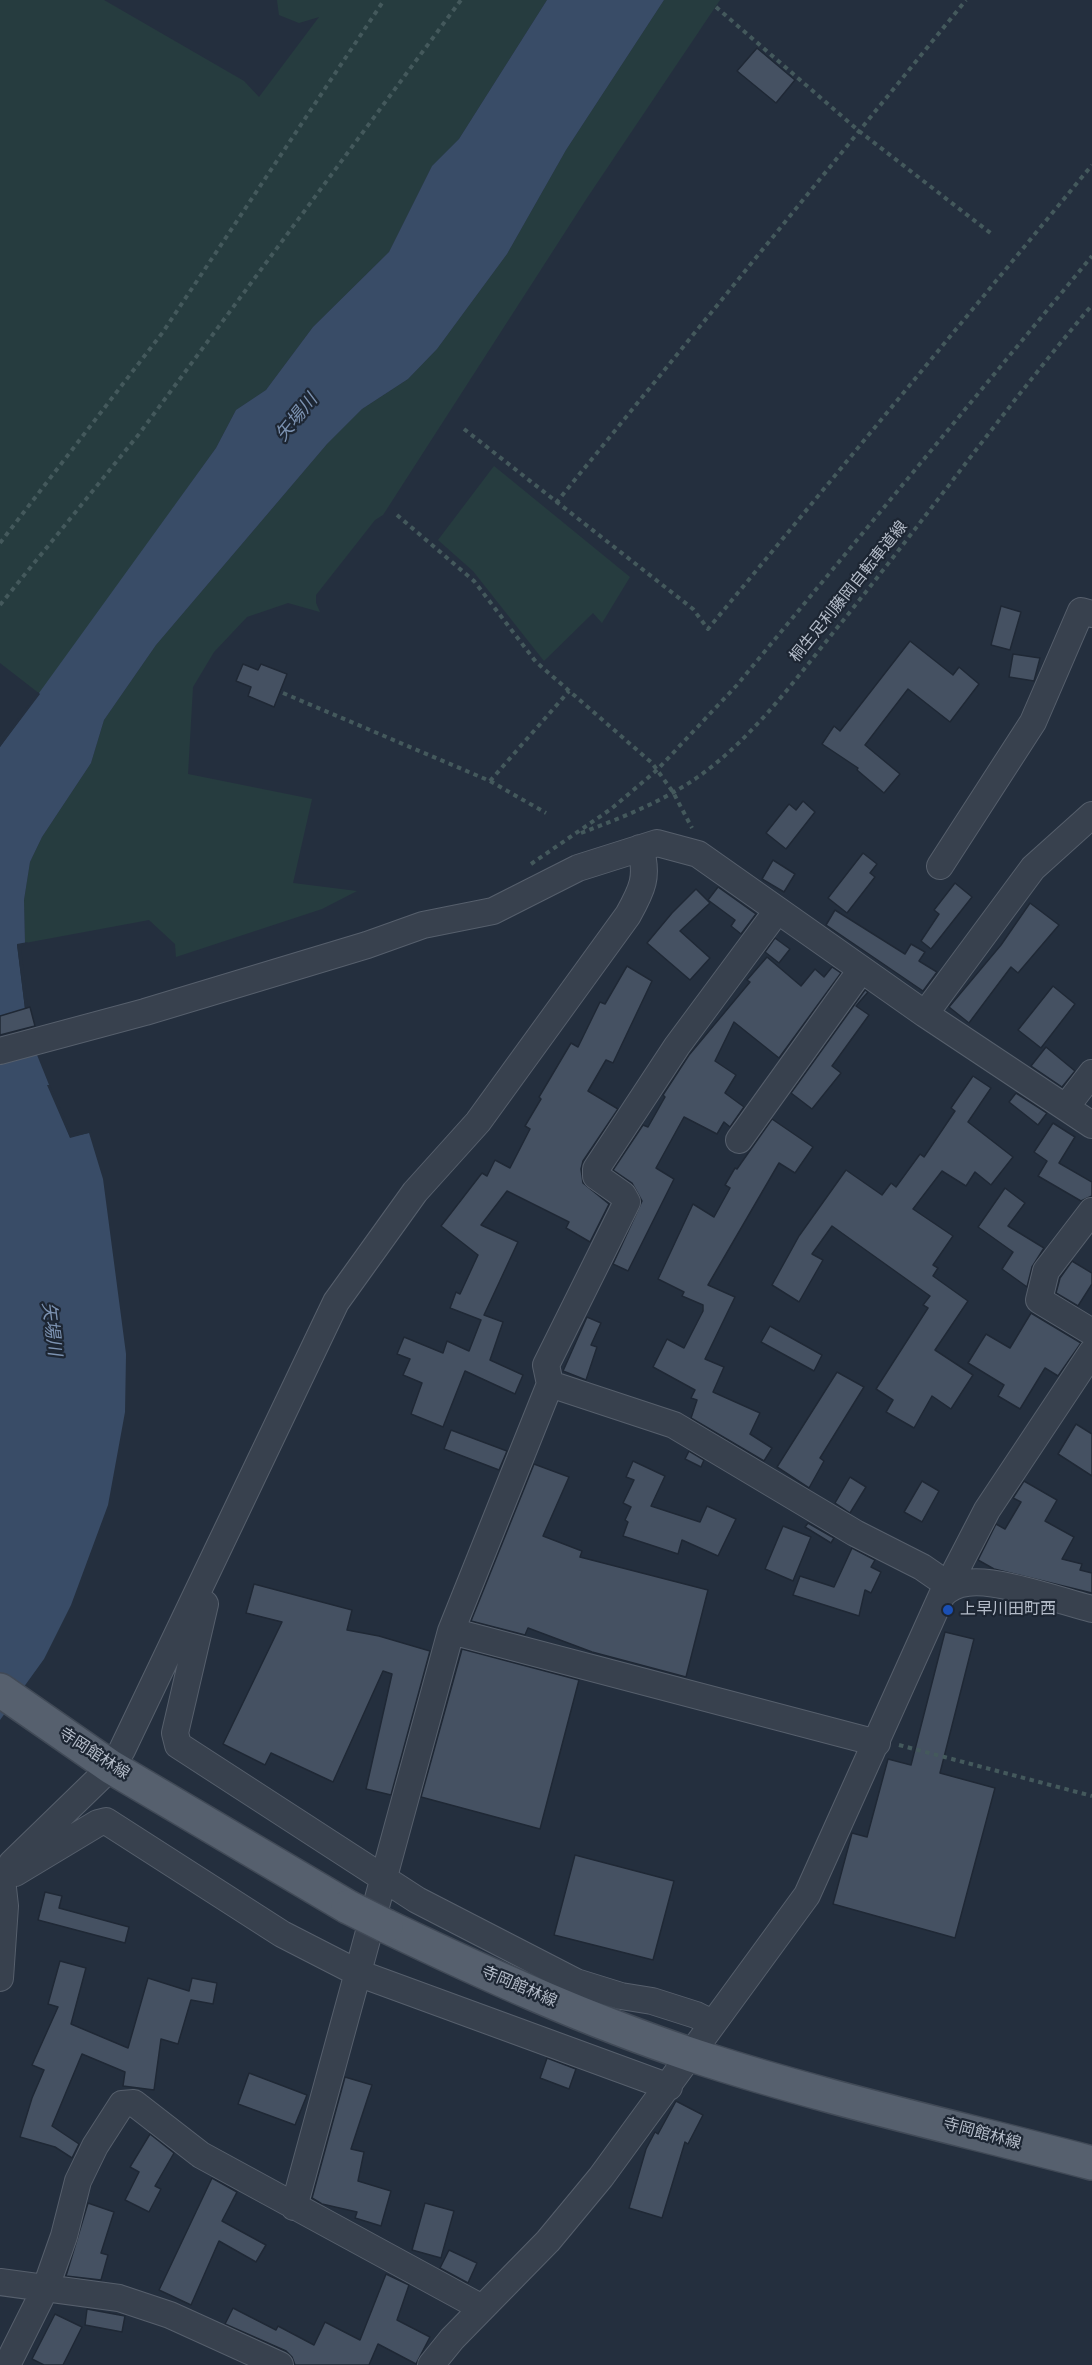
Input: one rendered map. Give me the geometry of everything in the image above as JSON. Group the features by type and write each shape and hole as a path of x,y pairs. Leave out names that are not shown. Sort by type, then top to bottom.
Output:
{"main road":[{"name":"寺岡館林線","path":"0,1690 99,1759 348,1906 508,1984 691,2054 1092,2163"}],"street":[{"path":"940,866 1033,722 1081,611 1092,614"},
{"path":"926,1014 1033,868 1092,815"},
{"path":"0,1050 145,1012 367,945 423,925 493,911 578,868 657,843 690,849 861,970 1092,1125"},
{"path":"0,1978 5,1906 3,1879 12,1863 99,1759 202,1587 336,1302 415,1192 478,1122 628,915 641,890 646,866 640,848"},
{"path":"294,2206 451,1630 550,1384 546,1365 627,1202 623,1195 596,1176 596,1169 676,1046 777,911"},
{"path":"739,1140 861,970"},
{"path":"1066,1107 1092,1073"},
{"path":"1092,1211 1046,1271 1039,1300 1092,1332"},
{"path":"951,1587 956,1570 987,1510 1092,1352"},
{"path":"550,1384 674,1425 951,1587"},
{"path":"431,2365 482,2307 548,2241 601,2177 669,2087 712,2023 807,1895 942,1595 951,1587 968,1582 987,1582 1092,1609"},
{"path":"202,1587 206,1599 175,1732 178,1745 385,1877 417,1900 576,1982 621,1996 652,2001 696,2015 712,2023"},
{"path":"451,1630 877,1743"},
{"path":"3,1879 106,1821 282,1934 358,1973 669,2087"},
{"path":"7,2365 46,2287 64,2236 78,2181 95,2145 122,2104 134,2103 201,2155 482,2307"},
{"path":"0,2282 119,2298 170,2315 280,2365"}],"path":[{"path":"0,543 163,332 384,0"},
{"path":"0,605 139,434 461,0"},
{"path":"556,503 966,0"},
{"path":"716,7 859,131 993,235"},
{"path":"464,429 693,609 708,629 1092,165"},
{"path":"521,870 575,836 657,770 737,685 1092,256"},
{"name":"桐生足利藤岡自転車道線","path":"575,836 638,811 673,792 710,768 756,724 898,551 1037,371 1092,305"},
{"path":"397,515 474,582 536,662 618,731 657,770 673,792 693,831"},
{"path":"489,782 569,691"},
{"path":"283,693 489,782 546,813"},
{"path":"877,1743 889,1743 1092,1796"}],"green space":[{"path":"0,0 104,0 244,81 259,97 319,17 299,23 279,15 277,0 547,0 459,139 432,166 389,252 313,327 266,390 236,410 216,448 40,694 0,663"},
{"path":"664,0 720,0 587,198 383,515 375,520 316,595 316,603 320,612 288,603 247,617 214,652 193,687 188,774 312,799 293,883 357,891 322,909 176,957 175,944 149,920 25,943 24,900 30,862 42,837 91,763 104,720 156,645 327,444 362,409 408,379 437,349 507,254 566,150"},
{"path":"494,466 630,577 602,623 593,613 544,661 473,571 438,540"}],"water":[{"name":"矢場川","path":"547,0 664,0 566,150 507,254 437,349 408,379 362,409 327,444 156,645 104,720 91,763 42,837 30,862 24,900 25,943 17,945 25,1009 0,1016 0,747 216,448 236,410 266,390 313,327 389,252 432,166 459,139"},
{"name":"矢場川","path":"0,1045 35,1050 70,1137 89,1133 103,1179 126,1354 125,1412 108,1505 71,1605 44,1659 0,1720"}],"pier":[{"path":"38,692 40,694 0,747 0,742"},
{"path":"28,942 21,947 28,1008 25,1009 17,944"},
{"path":"47,1085 50,1085 72,1134 89,1130 92,1132 70,1138"}],"building":[{"path":"757,48 795,80 776,103 737,71"},
{"path":"1001,606 1021,612 1010,650 991,645"},
{"path":"910,641 953,675 959,667 979,684 950,722 908,689 865,745 900,774 884,793 857,770 858,768 822,744 834,726 840,731"},
{"path":"1013,654 1040,658 1034,681 1009,677"},
{"path":"243,664 258,670 261,664 287,674 274,707 248,696 251,687 236,681"},
{"path":"803,801 815,812 786,849 766,833 789,804 796,810"},
{"path":"863,853 877,864 870,873 875,877 847,913 828,898"},
{"path":"773,860 795,874 784,892 762,879"},
{"path":"955,883 972,897 931,949 921,941 939,914 934,910"},
{"path":"718,887 756,914 741,934 731,926 735,920 708,900"},
{"path":"696,889 710,903 680,931 710,958 690,980 647,943"},
{"path":"1030,903 1059,925 1018,973 1011,967 969,1023 949,1007 1001,945"},
{"path":"835,910 905,954 911,944 925,952 919,961 937,972 923,991 826,925"},
{"path":"775,938 790,949 779,963 765,952"},
{"path":"767,957 801,986 815,969 824,977 832,967 841,973 779,1058 734,1022 715,1061 736,1075 725,1093 744,1107 730,1127 724,1122 717,1134 684,1117 656,1168 674,1179 628,1271 613,1264 642,1201 632,1183 613,1170 643,1125 648,1127 665,1097 663,1095 689,1055 750,982 747,980"},
{"path":"627,966 652,981 613,1063 606,1060 588,1091 618,1109 583,1161 581,1169 583,1183 609,1204 590,1242 566,1228 569,1222 507,1191 481,1225 518,1242 484,1315 503,1322 490,1360 523,1375 515,1394 465,1371 443,1427 411,1414 422,1383 403,1375 410,1359 397,1354 404,1337 443,1353 447,1341 469,1351 481,1320 450,1308 456,1292 460,1294 478,1255 441,1226 482,1173 487,1176 495,1160 510,1168 530,1129 525,1126 541,1099 539,1097 571,1043 578,1047 600,1002 605,1004"},
{"path":"1053,986 1075,1004 1041,1048 1018,1030"},
{"path":"865,990 868,992 856,1006 869,1015 832,1066 841,1073 812,1109 791,1093"},
{"path":"30,1007 35,1026 0,1035 0,1016"},
{"path":"1046,1047 1075,1071 1062,1087 1031,1066"},
{"path":"973,1076 991,1088 968,1122 1013,1157 991,1185 975,1172 966,1186 942,1171 913,1209 953,1236 933,1265 938,1268 933,1276 968,1301 935,1350 973,1375 951,1409 932,1396 914,1428 886,1412 893,1400 876,1389 928,1308 923,1305 930,1296 832,1226 812,1254 823,1260 799,1302 772,1285 799,1236 846,1170 882,1195 891,1183 896,1187 920,1154 924,1157 955,1111 951,1108"},
{"path":"1016,1093 1047,1113 1038,1125 1009,1102"},
{"path":"772,1119 813,1147 795,1173 779,1163 708,1285 735,1297 705,1359 724,1367 713,1392 760,1413 750,1434 772,1448 764,1461 691,1418 697,1400 691,1398 695,1390 653,1367 667,1339 684,1348 703,1311 703,1305 682,1296 684,1292 658,1279 693,1204 714,1217 730,1188 725,1185 735,1168 737,1169"},
{"path":"1053,1123 1075,1137 1059,1163 1092,1182 1092,1196 1081,1201 1038,1176 1047,1161 1034,1152"},
{"path":"1005,1188 1025,1203 1008,1226 1044,1248 1032,1267 1027,1287 1002,1269 1013,1252 978,1227"},
{"path":"1072,1261 1092,1273 1092,1284 1078,1306 1056,1293 1060,1278"},
{"path":"1031,1313 1081,1343 1058,1376 1045,1368 1020,1409 998,1396 1004,1385 968,1363 986,1334 1010,1348"},
{"path":"587,1317 601,1323 591,1345 597,1347 586,1380 563,1371"},
{"path":"770,1326 822,1355 814,1371 761,1342"},
{"path":"837,1372 864,1387 820,1458 824,1461 809,1488 777,1467"},
{"path":"1076,1424 1092,1434 1092,1476 1058,1454"},
{"path":"451,1430 507,1451 499,1470 444,1449"},
{"path":"689,1451 704,1460 701,1467 685,1459"},
{"path":"633,1461 665,1476 651,1506 700,1522 707,1506 736,1519 718,1556 682,1540 678,1554 623,1536 628,1522 625,1520 631,1507 623,1503 634,1480 626,1477"},
{"path":"534,1464 569,1477 543,1536 582,1551 580,1557 708,1590 686,1677 592,1652 528,1628 525,1635 471,1621"},
{"path":"850,1477 866,1487 850,1513 835,1503"},
{"path":"922,1481 939,1491 922,1522 904,1512"},
{"path":"1024,1481 1057,1500 1045,1521 1074,1537 1062,1559 1082,1564 1080,1570 1092,1573 1092,1593 994,1569 978,1560 996,1524 1005,1529 1021,1502 1013,1498"},
{"path":"808,1523 834,1538 831,1543 805,1527"},
{"path":"783,1526 811,1537 793,1581 765,1569"},
{"path":"852,1548 875,1560 871,1567 881,1572 871,1593 865,1590 859,1616 793,1595 800,1576 834,1587"},
{"path":"254,1584 352,1610 347,1630 379,1636 430,1651 391,1795 366,1789 392,1674 383,1671 333,1782 271,1753 265,1765 223,1744 282,1622 246,1613"},
{"path":"945,1632 974,1639 940,1773 995,1788 955,1938 833,1904 852,1833 867,1837 888,1759 911,1765"},
{"path":"462,1649 579,1680 540,1829 421,1797"},
{"path":"575,1855 674,1881 653,1960 554,1935"},
{"path":"45,1892 62,1896 59,1908 129,1927 125,1943 38,1920"},
{"path":"60,1961 86,1968 71,2024 128,2048 148,1978 189,1991 192,1978 217,1983 213,2004 191,2000 178,2044 161,2039 154,2090 123,2086 125,2072 82,2054 52,2126 79,2144 72,2158 55,2147 20,2137 32,2098 44,2070 32,2065 58,2007 48,2004"},
{"path":"547,2058 576,2069 569,2089 540,2078"},
{"path":"249,2073 307,2095 295,2125 238,2104"},
{"path":"345,2077 372,2085 351,2149 364,2152 358,2181 391,2191 381,2226 355,2218 357,2212 322,2204 312,2198"},
{"path":"676,2101 703,2115 688,2144 685,2142 662,2218 629,2208 646,2149 655,2132 658,2134"},
{"path":"150,2134 174,2153 155,2186 161,2189 149,2212 125,2200 139,2172 130,2167"},
{"path":"212,2178 237,2192 222,2221 266,2245 256,2262 219,2241 191,2305 159,2290"},
{"path":"88,2203 114,2212 101,2253 108,2255 101,2280 66,2276"},
{"path":"425,2203 454,2211 441,2258 412,2250"},
{"path":"449,2250 477,2263 468,2283 440,2268"},
{"path":"386,2274 409,2285 397,2320 430,2337 416,2364 378,2344 369,2365 295,2365 292,2357 286,2351 225,2324 233,2308 276,2330 278,2326 314,2345 325,2322 360,2340"},
{"path":"87,2309 125,2316 122,2332 85,2325"},
{"path":"55,2314 82,2327 63,2365 44,2365 32,2359"}],"place":[{"name":"上早川田町西","path":"948,1610"}]}
